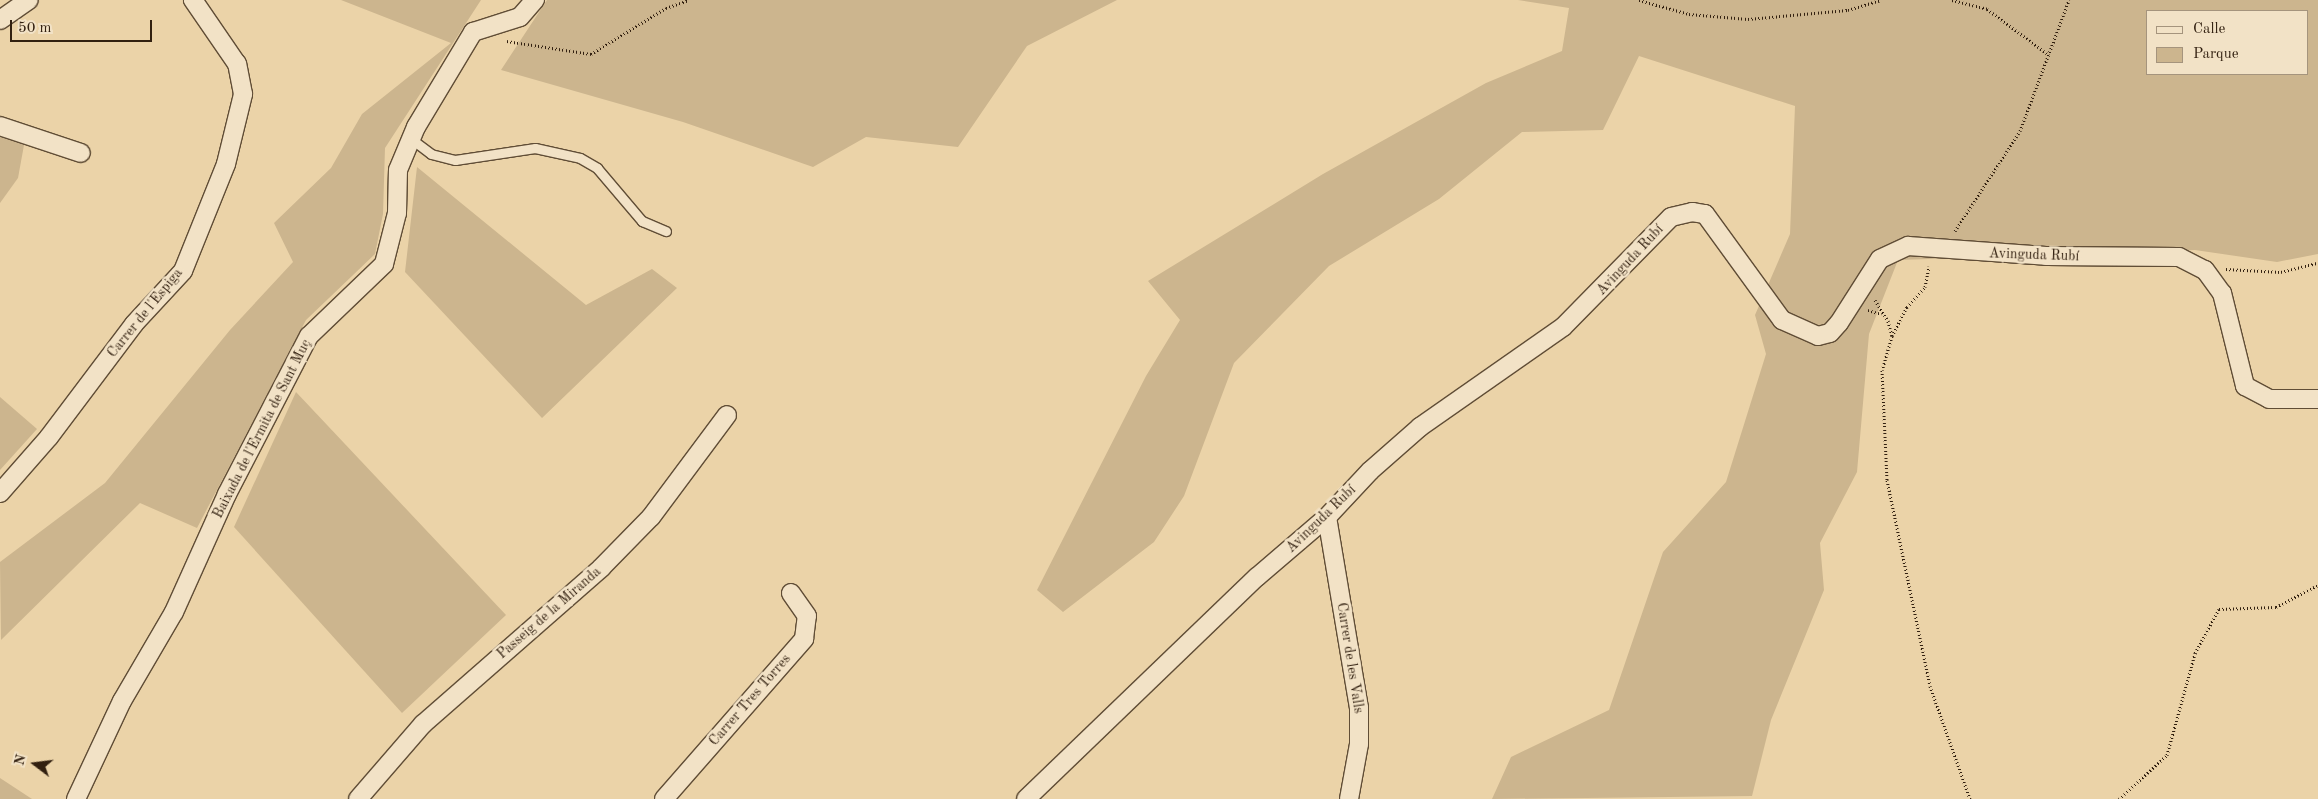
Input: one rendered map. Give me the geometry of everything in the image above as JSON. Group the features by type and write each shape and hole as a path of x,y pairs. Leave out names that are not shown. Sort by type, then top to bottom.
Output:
{"street":[{"path":"0,20 29,0"},
{"name":"Carrer de l'Espiga","path":"0,493 49,437 134,324 183,271 226,164 243,94 237,64 193,0"},
{"path":"473,32 520,17 535,0"},
{"name":"Baixada de l'Ermita de Sant Muç","path":"76,799 122,702 174,612 227,494 309,336 384,264 397,213 398,170 410,138 473,32"},
{"path":"0,126 80,153"},
{"name":"Avinguda Rubí","path":"1026,799 1257,577 1327,516 1420,427 1563,328 1670,217 1705,214 1782,320 1804,333 1830,333 1861,284 1892,251 1908,246 1942,250 2055,256 2170,256 2203,268"},
{"path":"2203,268 2222,292 2245,386 2269,399 2318,399"},
{"name":"Passeig de la Miranda","path":"358,799 422,724 600,568 651,517 727,415"},
{"name":"Carrer de les Valls","path":"1327,516 1359,708 1359,744 1349,799"},
{"name":"Carrer Tres Torres","path":"664,799 804,639 807,616 791,593"}],"lane":[{"path":"410,138 431,154 455,160 535,148 580,158 602,174 642,221 666,231"}],"path":[{"path":"473,32 591,54 666,8 689,0"},
{"path":"1640,0 1689,14 1748,19 1848,10 1880,0"},
{"path":"1952,0 1987,9 2049,55"},
{"path":"1970,799 1930,686 1888,480 1882,370 1892,336 1907,307 1925,287 1927,269 2007,154 2032,105 2069,0"},
{"path":"2203,268 2281,272 2318,263"},
{"path":"1861,284 1888,321 1892,336"},
{"path":"2119,799 2167,755 2195,653 2219,609 2276,607 2318,585"}],"green space":[{"path":"341,0 481,0 385,148 383,214 375,254 306,320 197,528 140,503 1,640 0,562 105,483 230,330 293,262 274,223 331,168 362,114 451,43"},
{"path":"547,0 1117,0 1027,46 958,147 866,137 813,167 683,122 501,70"},
{"path":"1518,0 2318,0 2318,254 2277,262 2195,250 1898,260 1869,334 1857,472 1820,543 1824,590 1771,720 1752,796 1492,799 1511,757 1609,710 1663,552 1726,482 1766,354 1755,315 1790,234 1795,106 1639,56 1603,130 1522,132 1439,199 1329,266 1234,363 1184,496 1154,542 1063,612 1037,590 1146,376 1180,320 1148,281 1323,174 1486,83 1562,51 1569,8"},
{"path":"0,137 24,145 18,178 0,203"},
{"path":"417,167 586,305 652,269 677,288 542,418 405,272"},
{"path":"296,392 506,615 402,713 234,527"},
{"path":"0,397 37,429 0,470"},
{"path":"0,778 32,799 0,799"}]}
